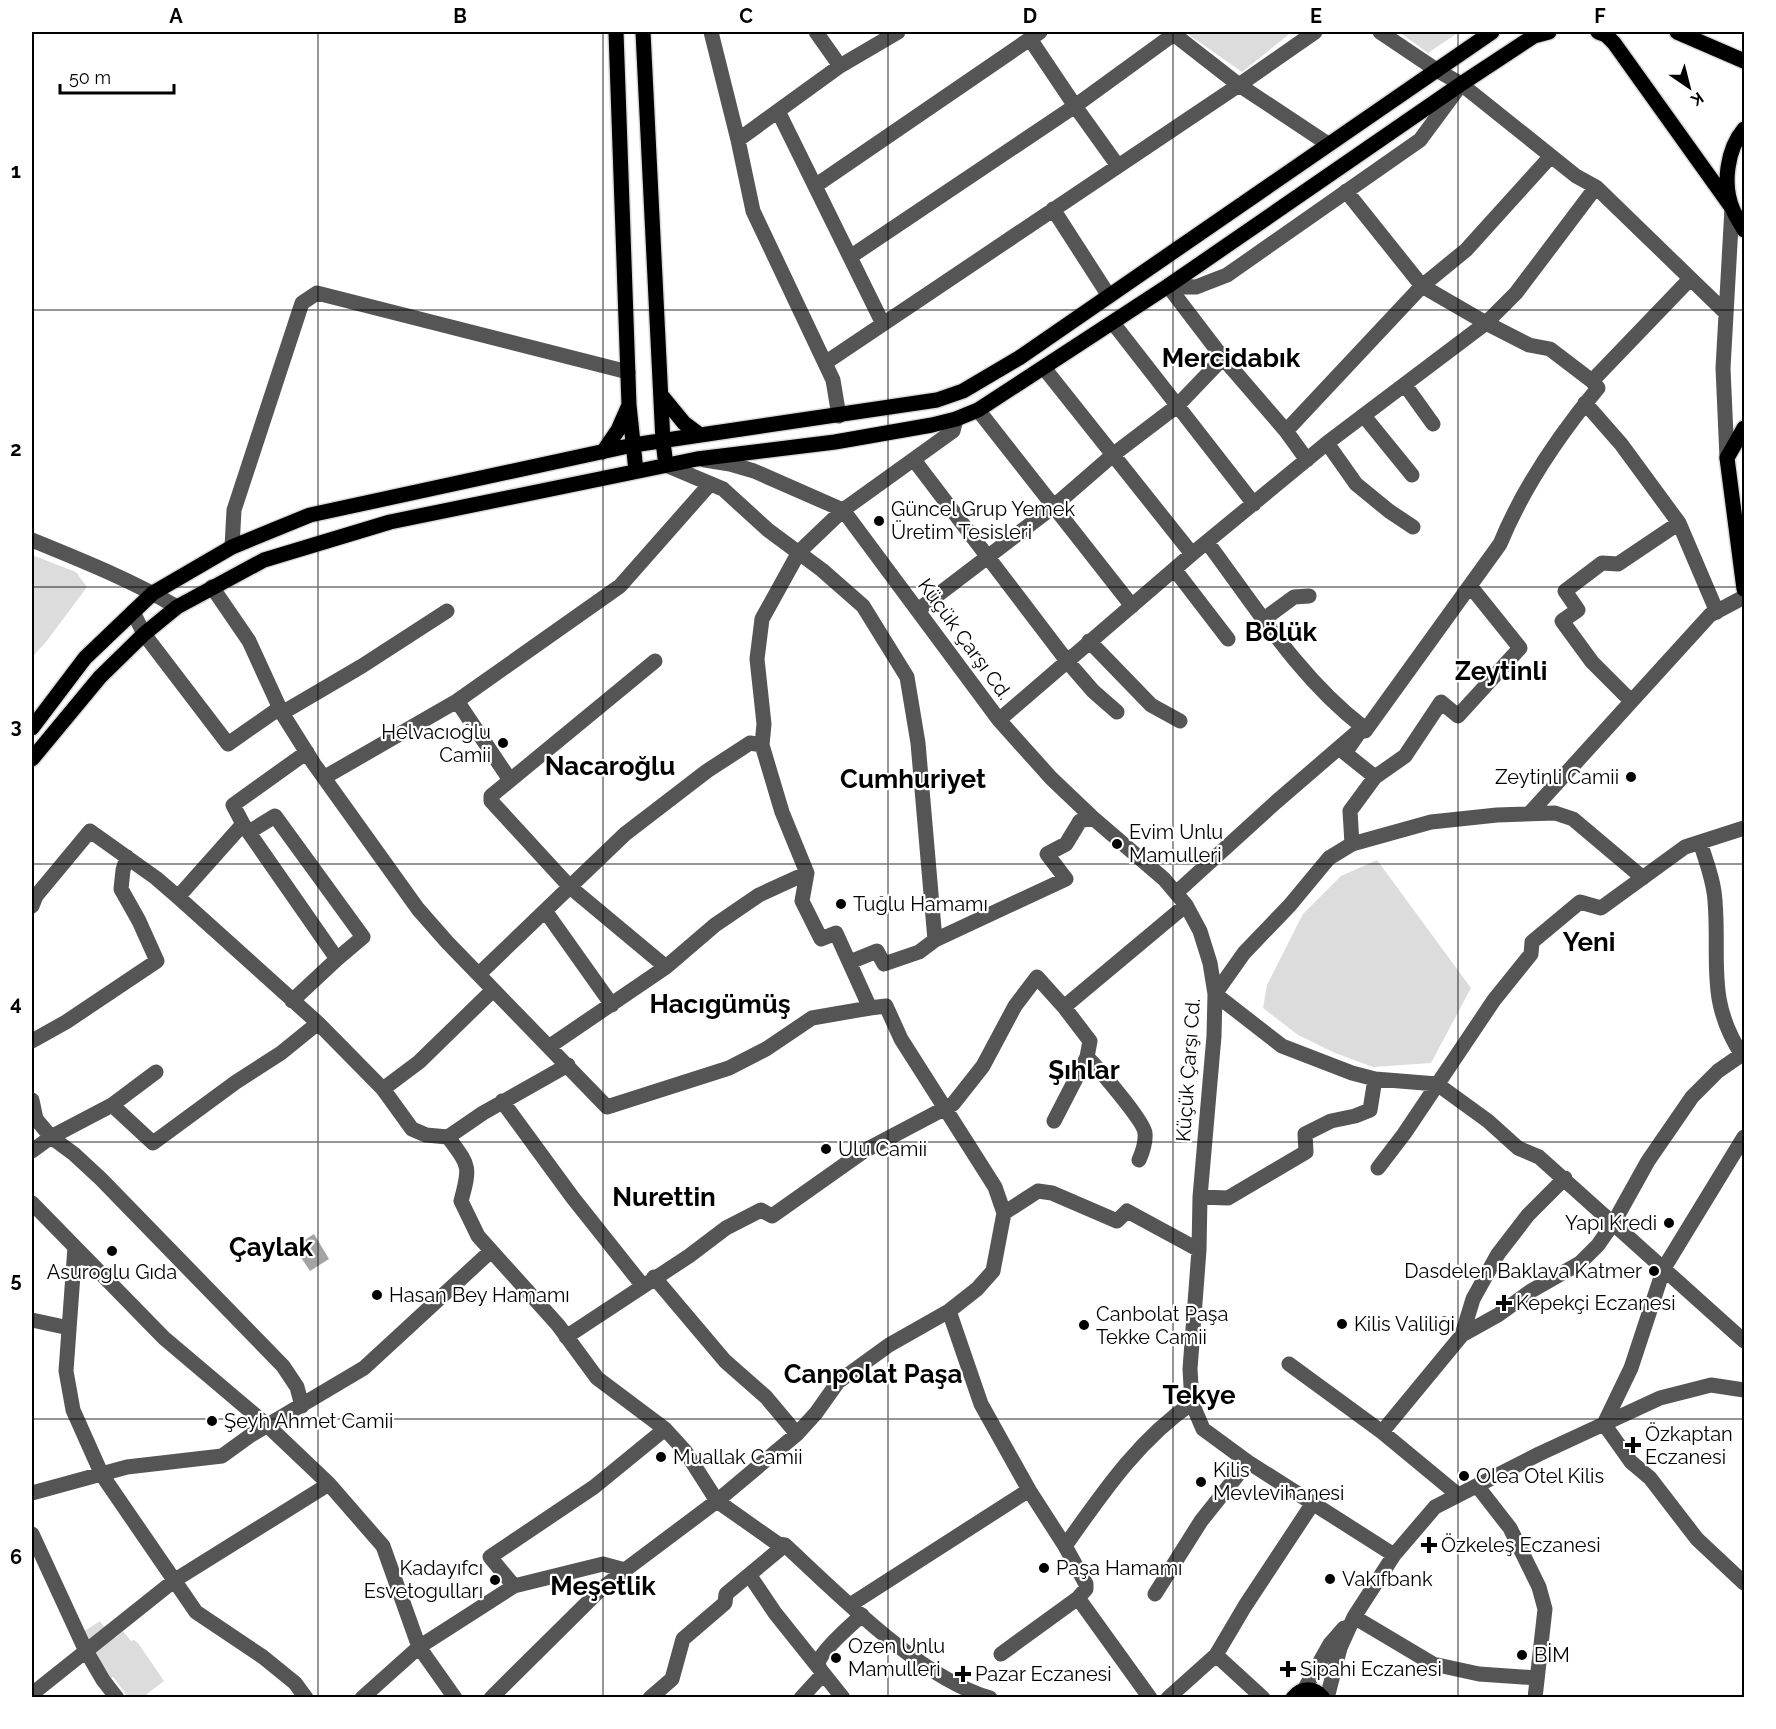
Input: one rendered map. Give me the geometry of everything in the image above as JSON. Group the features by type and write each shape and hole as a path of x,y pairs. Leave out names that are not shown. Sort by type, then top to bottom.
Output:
{"main road":[{"path":"616,32 629,405 636,471"},
{"path":"643,32 666,465"},
{"path":"33,723 85,658 153,593 232,547 310,515 633,445 839,416 936,400 963,391 1019,358 1435,69 1492,32"},
{"path":"32,759 100,676 144,634 177,607 212,586 264,560 390,522 697,459 835,442 956,419 978,410 1168,286 1461,84 1534,36 1549,32"},
{"path":"1598,32 1606,34 1614,43 1732,208 1744,230"},
{"path":"1677,32 1744,60"},
{"path":"1732,208 1727,182 1730,155 1744,129"},
{"path":"661,395 684,423 700,435"},
{"path":"603,452 618,430 629,405"},
{"path":"1744,428 1727,458 1743,567 1744,589"},
{"path":"1299,1694 1315,1691 1325,1698"}],"street":[{"path":"711,32 753,211 833,380 839,416"},
{"path":"816,32 840,66"},
{"path":"738,140 840,66 896,32"},
{"path":"825,363 1314,32"},
{"path":"1380,32 1461,84 1576,176 1596,187 1726,313"},
{"path":"850,257 1075,106 1172,33 1239,84 1328,144"},
{"path":"815,186 1035,35 1075,106 1118,166"},
{"path":"1168,286 1196,287 1227,275 1420,140 1461,84"},
{"path":"778,111 883,324"},
{"path":"1286,431 1422,286 1466,250 1551,156"},
{"path":"999,720 1192,554 1327,443 1486,323 1516,293 1596,187"},
{"path":"1208,542 1291,655 1316,684 1365,731 1500,544 1513,512 1528,486 1585,403 1598,388 1550,349 1529,345 1422,286 1346,191"},
{"path":"1727,458 1723,368 1732,208"},
{"path":"1053,209 1109,296"},
{"path":"1592,381 1690,279"},
{"path":"1168,286 1223,358 1286,431 1307,460"},
{"path":"232,547 234,510 302,303 317,293 628,372"},
{"path":"1113,323 1254,504"},
{"path":"918,610 1053,507 1114,454 1177,406 1223,358"},
{"path":"1044,368 1192,554"},
{"path":"1405,385 1433,424"},
{"path":"1585,403 1621,444 1679,523 1717,612"},
{"path":"978,410 1131,606"},
{"path":"1364,416 1412,475"},
{"path":"870,1008 836,933 821,939 802,901 807,873 782,812 762,745 764,724 757,659 762,619 799,552 843,510 952,430 956,419"},
{"path":"1327,443 1356,484 1381,506 1413,527"},
{"path":"697,459 730,464 754,471 843,510"},
{"path":"914,460 1067,661 1093,691 1117,712"},
{"path":"666,465 723,489 768,530 799,552 863,606 906,677 918,743 935,940"},
{"path":"325,777 457,700 620,586 710,484"},
{"name":"Küçük Çarşı Cd.","path":"843,510 999,720 1052,778 1093,818 1164,879 1181,898 1200,931 1210,963 1215,994 1190,1369 1192,1403 1203,1429 1248,1462 1394,1555"},
{"path":"1631,701 1592,662 1562,621 1578,610 1565,591 1602,562 1618,564 1679,523"},
{"path":"32,540 99,567 177,607"},
{"path":"1175,570 1228,639"},
{"path":"212,586 249,641 282,713 367,840 418,909 493,990 608,1107 729,1068 766,1049 812,1018 886,1006 901,1039 994,1187 1004,1212 993,1271 977,1289 949,1311 889,1345 838,1382 816,1413 797,1434 717,1501 600,1590 491,1698"},
{"path":"1352,844 1350,811 1375,777 1405,756 1441,702 1458,716 1520,648 1471,586"},
{"path":"1264,619 1294,597 1309,596"},
{"path":"1529,814 1710,615 1744,597"},
{"path":"282,713 362,666 447,611"},
{"path":"133,612 144,634 228,744 278,710 282,713"},
{"path":"1089,641 1150,705 1180,721"},
{"path":"655,661 491,796 492,801 570,887 666,967"},
{"path":"457,700 510,780"},
{"path":"1363,727 1345,753 1375,777"},
{"path":"1064,1007 1181,898 1276,802 1363,727"},
{"path":"479,974 626,834 707,771 750,743 762,745"},
{"path":"307,752 233,805 246,828 337,960"},
{"path":"1643,878 1573,819 1556,813 1431,822 1352,844 1329,858 1290,906 1244,952 1215,994 1282,1046 1352,1073 1375,1079 1437,1084 1488,1121 1518,1148 1539,1157 1565,1178 1744,1341"},
{"path":"178,897 246,828 275,816 363,937 292,1001"},
{"path":"850,962 877,951 884,964 919,952 935,940 1066,879 1047,854 1066,844 1080,820 1093,818"},
{"path":"1378,1167 1404,1134 1494,1000 1531,954 1532,942 1580,902 1600,908 1685,847 1744,828"},
{"path":"32,906 36,896 90,831 178,897 318,1023 383,1089 412,1129 426,1135 448,1137 502,1101 568,1065"},
{"path":"1382,1432 1462,1335 1580,1263 1598,1245 1614,1222 1648,1161 1692,1097 1718,1071 1743,1054 1727,1029 1718,998 1715,898 1700,842"},
{"path":"32,1041 66,1022 157,961 121,889 127,857"},
{"path":"550,1046 666,967 716,925 759,895 807,873"},
{"path":"546,912 612,1005"},
{"path":"566,1337 689,1256 726,1228 761,1210 772,1216 864,1151 943,1107 953,1104 983,1066 1015,1006 1037,977 1090,1041 1087,1058 1054,1121"},
{"path":"383,1089 419,1062 493,990"},
{"path":"112,1105 153,1143 236,1082 281,1053 318,1023"},
{"path":"1087,1058 1103,1074 1145,1130 1144,1148 1139,1160"},
{"path":"32,1151 51,1137 112,1105 156,1072"},
{"path":"1200,1197 1228,1198 1306,1152 1305,1134 1331,1121 1370,1110 1375,1079"},
{"path":"32,1100 36,1119 51,1137 101,1179 284,1366 297,1387 302,1406"},
{"path":"502,1101 573,1198 648,1282 724,1361 766,1397 797,1434"},
{"path":"448,1137 464,1159 469,1174 461,1200 478,1236 558,1325 597,1378 665,1429 685,1451 717,1501 778,1544 786,1545 856,1610 901,1647 948,1680 990,1698"},
{"path":"1604,1424 1631,1368 1664,1269 1744,1137"},
{"path":"1462,1335 1473,1299 1498,1254 1528,1215 1565,1178"},
{"path":"1004,1212 1038,1191 1053,1193 1117,1221 1127,1211 1199,1250"},
{"path":"32,1203 164,1338 268,1426 329,1484 383,1546 419,1647 455,1698"},
{"path":"75,1247 66,1371 73,1410 102,1475 196,1612 263,1657 295,1683 306,1698"},
{"path":"32,1492 128,1467 222,1456 251,1435 364,1368 491,1251"},
{"path":"949,1311 986,1414 1086,1584 1086,1589 1078,1598 1001,1654"},
{"path":"32,1320 69,1328"},
{"path":"1289,1364 1382,1432 1457,1494"},
{"path":"1325,1698 1340,1648 1354,1617 1394,1555 1435,1507 1539,1454 1660,1398 1711,1385 1744,1390"},
{"path":"1065,1546 1139,1448 1167,1420 1192,1403"},
{"path":"1604,1424 1631,1462 1650,1478 1697,1539 1744,1582"},
{"path":"514,1586 490,1557 594,1487 665,1429"},
{"path":"1155,1594 1201,1521 1248,1462"},
{"path":"32,1694 175,1580 329,1484"},
{"path":"1478,1487 1510,1528 1539,1587 1545,1609 1535,1698"},
{"path":"823,1674 818,1666 819,1659 839,1637 856,1610 1029,1490"},
{"path":"1168,1698 1216,1655 1245,1606 1313,1503"},
{"path":"32,1534 85,1650 117,1698"},
{"path":"650,1698 672,1679 683,1639 724,1603 726,1594 786,1545"},
{"path":"362,1698 419,1647 514,1586 603,1564 625,1570"},
{"path":"750,1576 775,1613 843,1698"},
{"path":"1078,1598 1150,1698"},
{"path":"1354,1617 1433,1665 1479,1674 1537,1678"},
{"path":"1299,1694 1330,1644 1354,1617"},
{"path":"1216,1655 1263,1698"},
{"path":"801,1698 823,1674"}],"shaded area":[{"path":"1185,32 1292,32 1242,72"},
{"path":"1399,32 1459,32 1428,53"},
{"path":"32,555 76,572 87,587 32,657"},
{"path":"1377,860 1471,988 1431,1063 1373,1067 1335,1053 1298,1035 1263,1008 1267,985 1303,914 1341,876"},
{"path":"314,1234 329,1259 310,1271 294,1247"},
{"path":"100,1621 109,1634 115,1638 123,1631 131,1641 138,1643 164,1681 143,1697 128,1697 113,1677 110,1679 83,1632"}],"place":[{"name":"Güncel Grup Yemek Üretim Tesisleri","path":"879,521"},
{"name":"Helvacıoğlu Camii","path":"503,743"},
{"name":"Zeytinli Camii","path":"1631,777"},
{"name":"Evim Unlu Mamulleri","path":"1117,844"},
{"name":"Tuğlu Hamamı","path":"841,904"},
{"name":"Ulu Camii","path":"826,1149"},
{"name":"Yapı Kredi","path":"1669,1223"},
{"name":"Asuroglu Gıda","path":"112,1251"},
{"name":"Dasdelen Baklava Katmer","path":"1654,1271"},
{"name":"Hasan Bey Hamamı","path":"377,1295"},
{"name":"Kepekçi Eczanesi","path":"1504,1303"},
{"name":"Kilis Valiliği","path":"1342,1324"},
{"name":"Canbolat Paşa Tekke Camii","path":"1084,1325"},
{"name":"Şeyh Ahmet Camii","path":"212,1421"},
{"name":"Özkaptan Eczanesi","path":"1633,1445"},
{"name":"Muallak Camii","path":"661,1457"},
{"name":"Olea Otel Kilis","path":"1464,1476"},
{"name":"Kilis Mevlevihanesi","path":"1201,1482"},
{"name":"Özkeleş Eczanesi","path":"1429,1545"},
{"name":"Paşa Hamamı","path":"1044,1568"},
{"name":"Vakıfbank","path":"1330,1579"},
{"name":"Kadayıfcı Esvetogulları","path":"495,1580"},
{"name":"BİM","path":"1522,1655"},
{"name":"Ozen Unlu Mamulleri","path":"836,1658"},
{"name":"Sipahi Eczanesi","path":"1288,1669"},
{"name":"Pazar Eczanesi","path":"963,1674"}],"district":[{"name":"Mercidabık","path":"1231,358"},
{"name":"Bölük","path":"1281,632"},
{"name":"Zeytinli","path":"1501,671"},
{"name":"Nacaroğlu","path":"610,766"},
{"name":"Cumhuriyet","path":"913,779"},
{"name":"Yeni","path":"1589,942"},
{"name":"Hacıgümüş","path":"720,1004"},
{"name":"Şıhlar","path":"1084,1070"},
{"name":"Nurettin","path":"664,1197"},
{"name":"Çaylak","path":"271,1247"},
{"name":"Canpolat Paşa","path":"873,1374"},
{"name":"Tekye","path":"1199,1395"},
{"name":"Meşetlik","path":"603,1586"}]}
